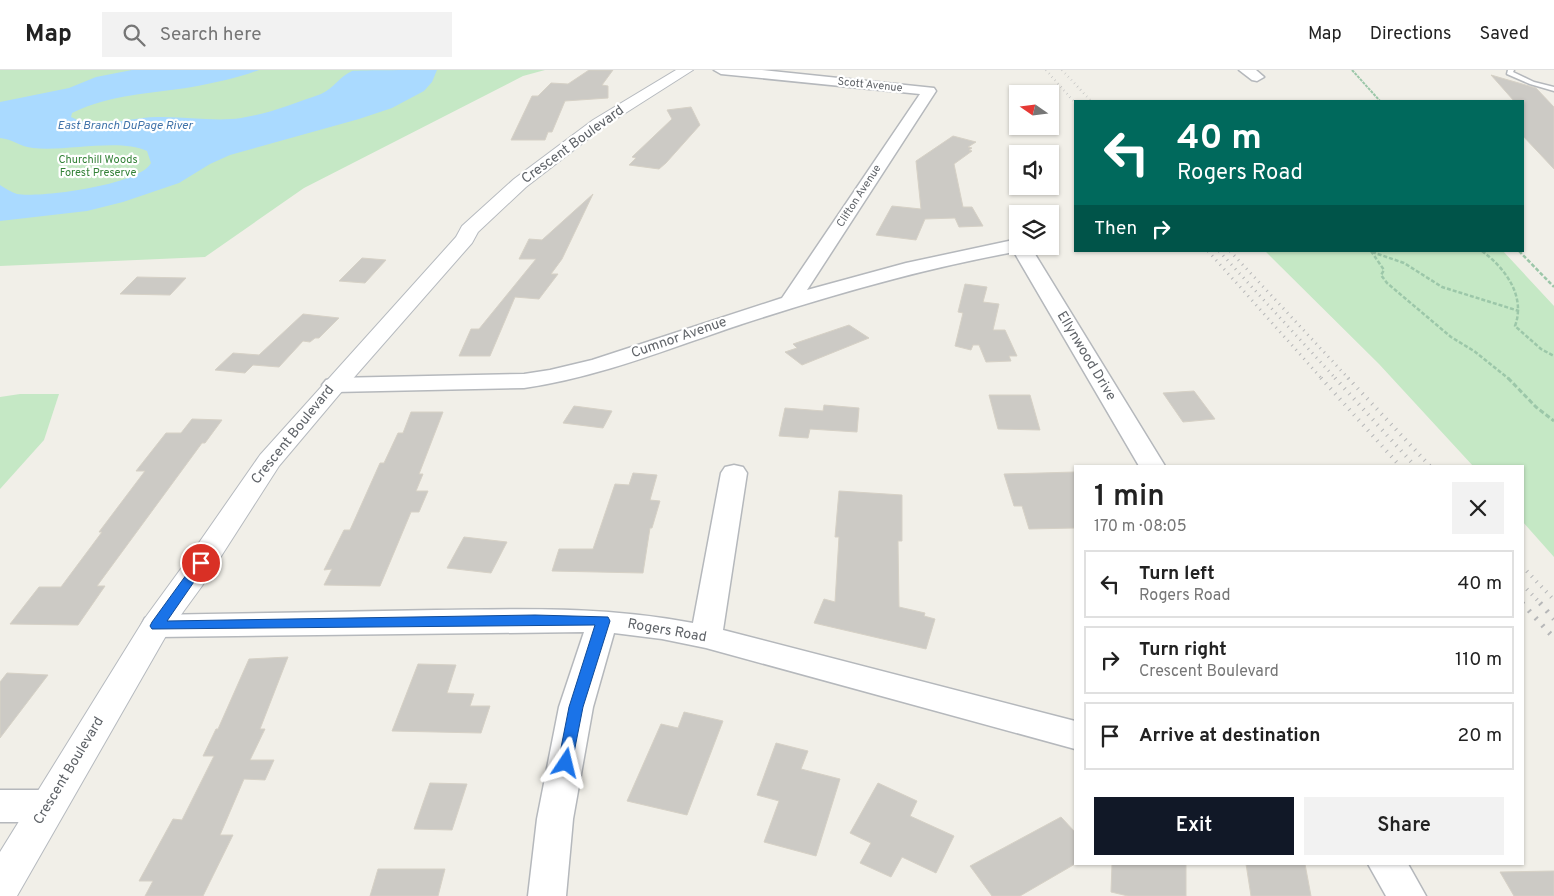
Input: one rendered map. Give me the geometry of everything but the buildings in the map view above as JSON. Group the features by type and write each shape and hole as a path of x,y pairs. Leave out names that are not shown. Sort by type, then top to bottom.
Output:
{"street":[{"name":"Crescent Boulevard","path":"0,888 156,626 191,578 269,461 334,385 465,239 469,230 520,182 598,124 686,70"},
{"name":"Scott Avenue","path":"722,70 929,91"},
{"name":"Clifton Avenue","path":"790,301 929,91"},
{"name":"Cumnor Avenue","path":"334,385 524,380 549,377 617,360 790,301 913,268 1009,248"},
{"name":"Ellynwood Drive","path":"1024,255 1151,465"},
{"path":"706,637 734,473"},
{"name":"Rogers Road","path":"156,626 535,620 603,621 662,628 706,637 1074,735"},
{"path":"546,896 555,819 576,707 603,621"},
{"path":"0,806 48,806"},
{"path":"1387,865 1407,896"}],"lane":[{"path":"1511,70 1510,73 1517,78 1554,89"}],"path":[{"path":"1352,70 1379,100"},
{"path":"1371,252 1404,263 1442,288 1519,311"},
{"path":"1371,252 1384,270 1381,275 1386,283 1451,337 1474,351 1505,375 1536,407 1554,421"},
{"path":"1483,252 1497,262 1513,289 1519,311 1519,319 1515,326 1541,349 1554,356"},
{"path":"1520,252 1554,287"}],"green space":[{"name":"Churchill Woods Forest Preserve","path":"0,70 545,70 523,76 304,188 205,257 0,266"},
{"path":"1266,252 1504,252 1554,306 1554,557 1524,523 1524,465 1472,465 1379,364"},
{"path":"20,394 59,394 44,440 0,489 0,397"}],"water":[{"name":"East Branch DuPage River","path":"132,70 259,70 209,84 116,98 86,107 72,113 71,117 91,123 157,117 241,118 271,111 321,94 352,71 437,70 432,82 424,91 392,108 230,155 210,164 179,183 123,202 87,211 0,221 0,185 17,194 67,192 110,184 129,178 143,171 151,163 147,151 135,147 107,145 46,149 24,146 0,138 0,102 69,88 96,77"}],"railway":[{"path":"1046,70 1074,102"},
{"path":"1062,70 1090,100"},
{"path":"1209,252 1322,379"},
{"path":"1220,252 1336,379"},
{"path":"1231,252 1349,379"},
{"path":"1321,378 1399,465"},
{"path":"1335,378 1414,465"},
{"path":"1348,378 1429,465"},
{"path":"1524,568 1554,600"},
{"path":"1524,586 1541,604"},
{"path":"1540,603 1554,619"},
{"path":"1524,605 1554,638"}],"route":[{"path":"201,563 156,626 535,620 603,621 576,707 566,763"}]}
